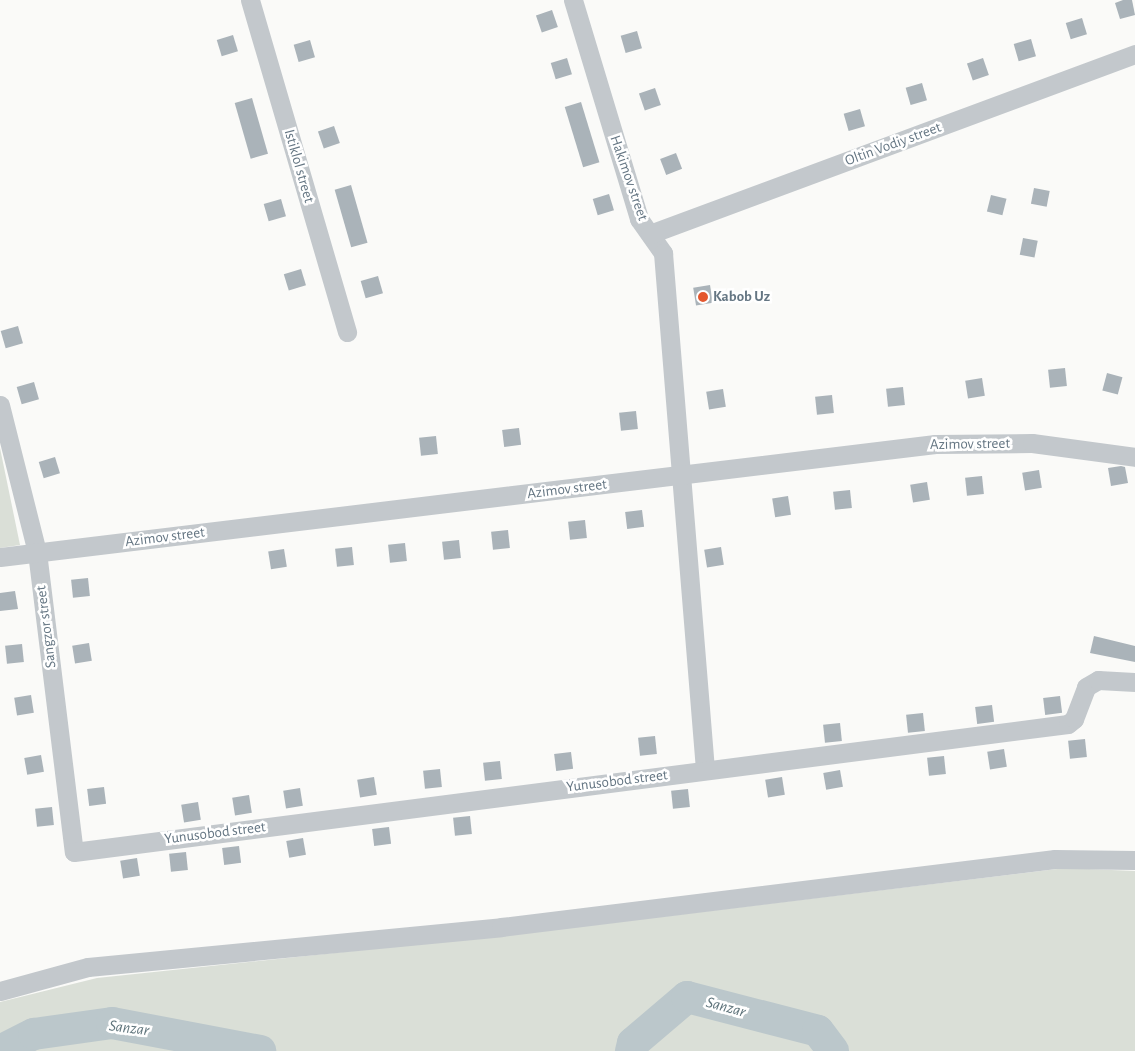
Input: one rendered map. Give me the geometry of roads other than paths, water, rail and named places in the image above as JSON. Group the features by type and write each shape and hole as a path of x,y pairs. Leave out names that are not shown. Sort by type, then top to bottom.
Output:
{"street":[{"name":"Istiklol street","path":"250,0 347,332"},
{"name":"Hakimov street","path":"573,0 639,219 663,253 683,476 705,770"},
{"name":"Oltin Vodiy street","path":"650,234 1135,54"},
{"name":"Sangzor street","path":"0,405 37,552 74,852"},
{"name":"Azimov street","path":"0,557 683,476 935,444 1032,443 1135,457"},
{"name":"Yunusobod street","path":"74,852 1068,724 1074,719 1086,687 1098,680 1135,682"},
{"path":"0,991 88,966 501,927 1055,859 1135,860"}],"waterway":[{"name":"Sanzar","path":"631,1051 633,1043 687,997 818,1031 833,1051"},
{"name":"Sanzar","path":"0,1051 34,1034 112,1023 260,1051"}],"place":[{"name":"Kabob Uz","path":"703,297"}]}
